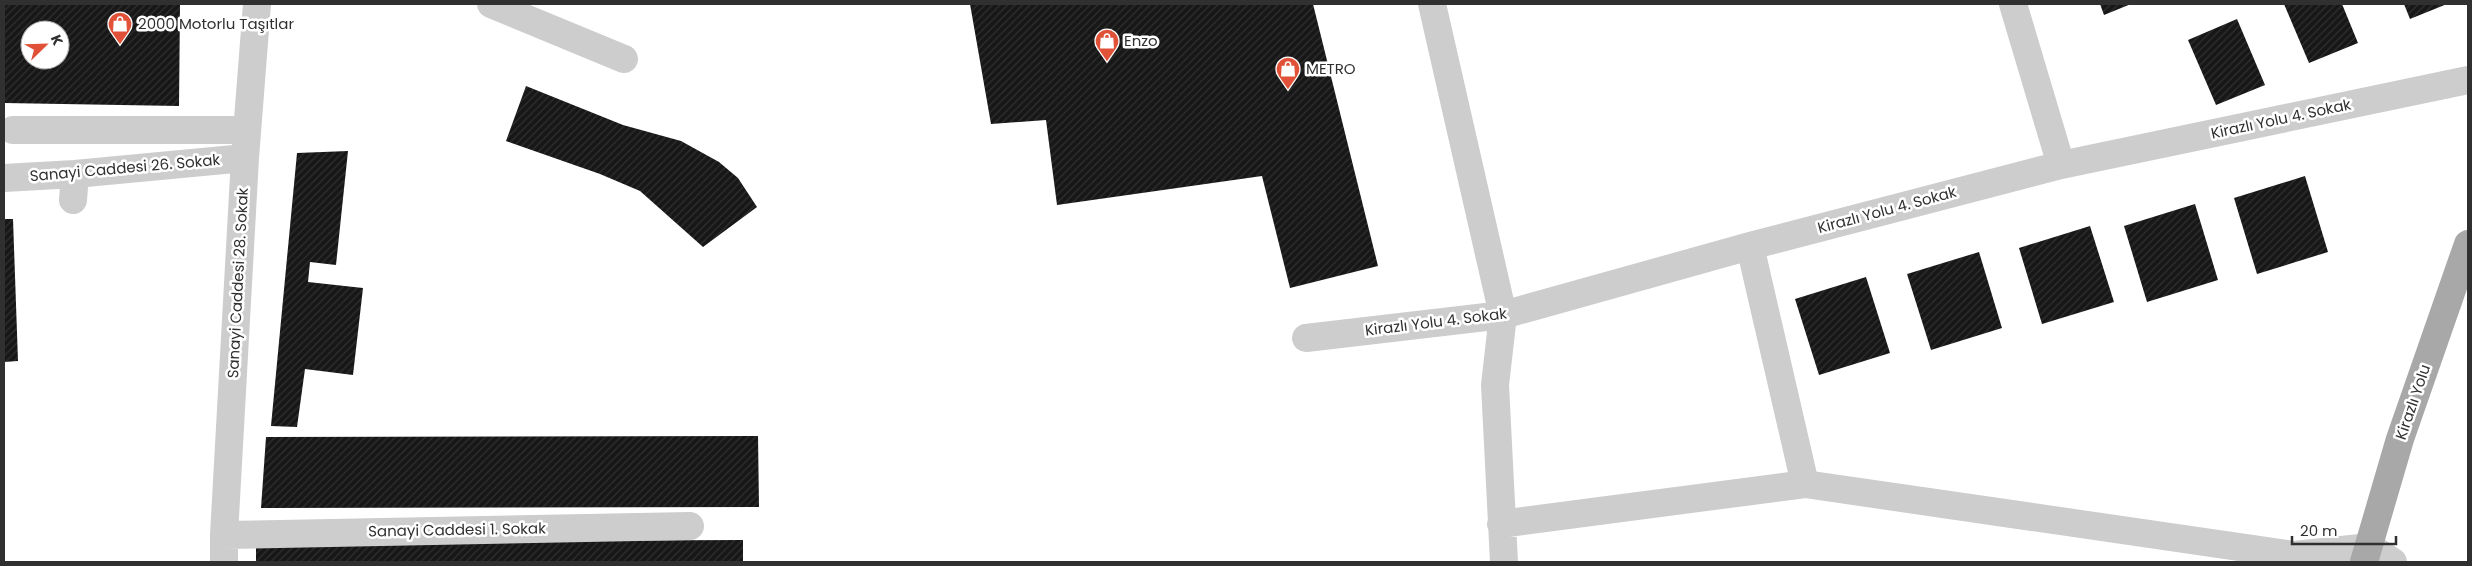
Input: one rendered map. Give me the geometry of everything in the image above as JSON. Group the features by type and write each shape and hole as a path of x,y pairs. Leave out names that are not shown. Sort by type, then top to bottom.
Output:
{"main road":[{"name":"Kirazlı Yolu","path":"2367,555 2400,439 2468,244"}],"street":[{"name":"Sanayi Caddesi 28. Sokak","path":"224,562 245,158 257,4"},
{"path":"491,4 624,59"},
{"path":"2013,4 2061,165"},
{"path":"1434,6 1502,315 1495,385 1504,562"},
{"name":"Kirazlı Yolu 4. Sokak","path":"1306,338 1502,315 1750,246 2061,165 2468,80"},
{"path":"13,130 247,130"},
{"name":"Sanayi Caddesi 26. Sokak","path":"4,178 74,187 245,158"},
{"path":"1750,246 1805,484"},
{"path":"1502,524 1805,484 2294,555 2367,555 2393,562"},
{"name":"Sanayi Caddesi 1. Sokak","path":"224,535 690,526"}],"building":[{"name":"2000 Motorlu Taşıtlar","path":"4,4 180,4 179,106 4,103"},
{"name":"Enzo","path":"970,4 1313,4 1378,266 1290,288 1262,176 1057,205 1046,120 991,124"},
{"path":"2100,4 2131,4 2104,15"},
{"path":"2284,4 2342,4 2358,43 2309,63"},
{"path":"2404,4 2447,4 2410,19"},
{"path":"2237,19 2265,85 2216,105 2188,40"},
{"path":"526,86 623,125 681,141 719,162 738,178 757,207 703,247 640,191 600,174 506,141"},
{"path":"348,151 336,265 310,262 308,282 363,288 353,375 305,369 297,427 271,426 297,153"},
{"path":"2305,176 2328,252 2257,274 2234,198"},
{"path":"2195,204 2218,280 2147,302 2124,226"},
{"path":"4,219 13,219 18,361 4,362"},
{"path":"2090,226 2114,302 2042,324 2019,248"},
{"path":"1979,252 2002,328 1931,350 1907,274"},
{"path":"1866,277 1890,353 1819,375 1795,299"},
{"path":"758,436 759,507 261,508 266,437"},
{"path":"743,540 743,562 256,562 256,542"}],"place":[{"name":"2000 Motorlu Taşıtlar","path":"120,45"},
{"name":"Enzo","path":"1107,62"},
{"name":"METRO","path":"1288,90"}]}
